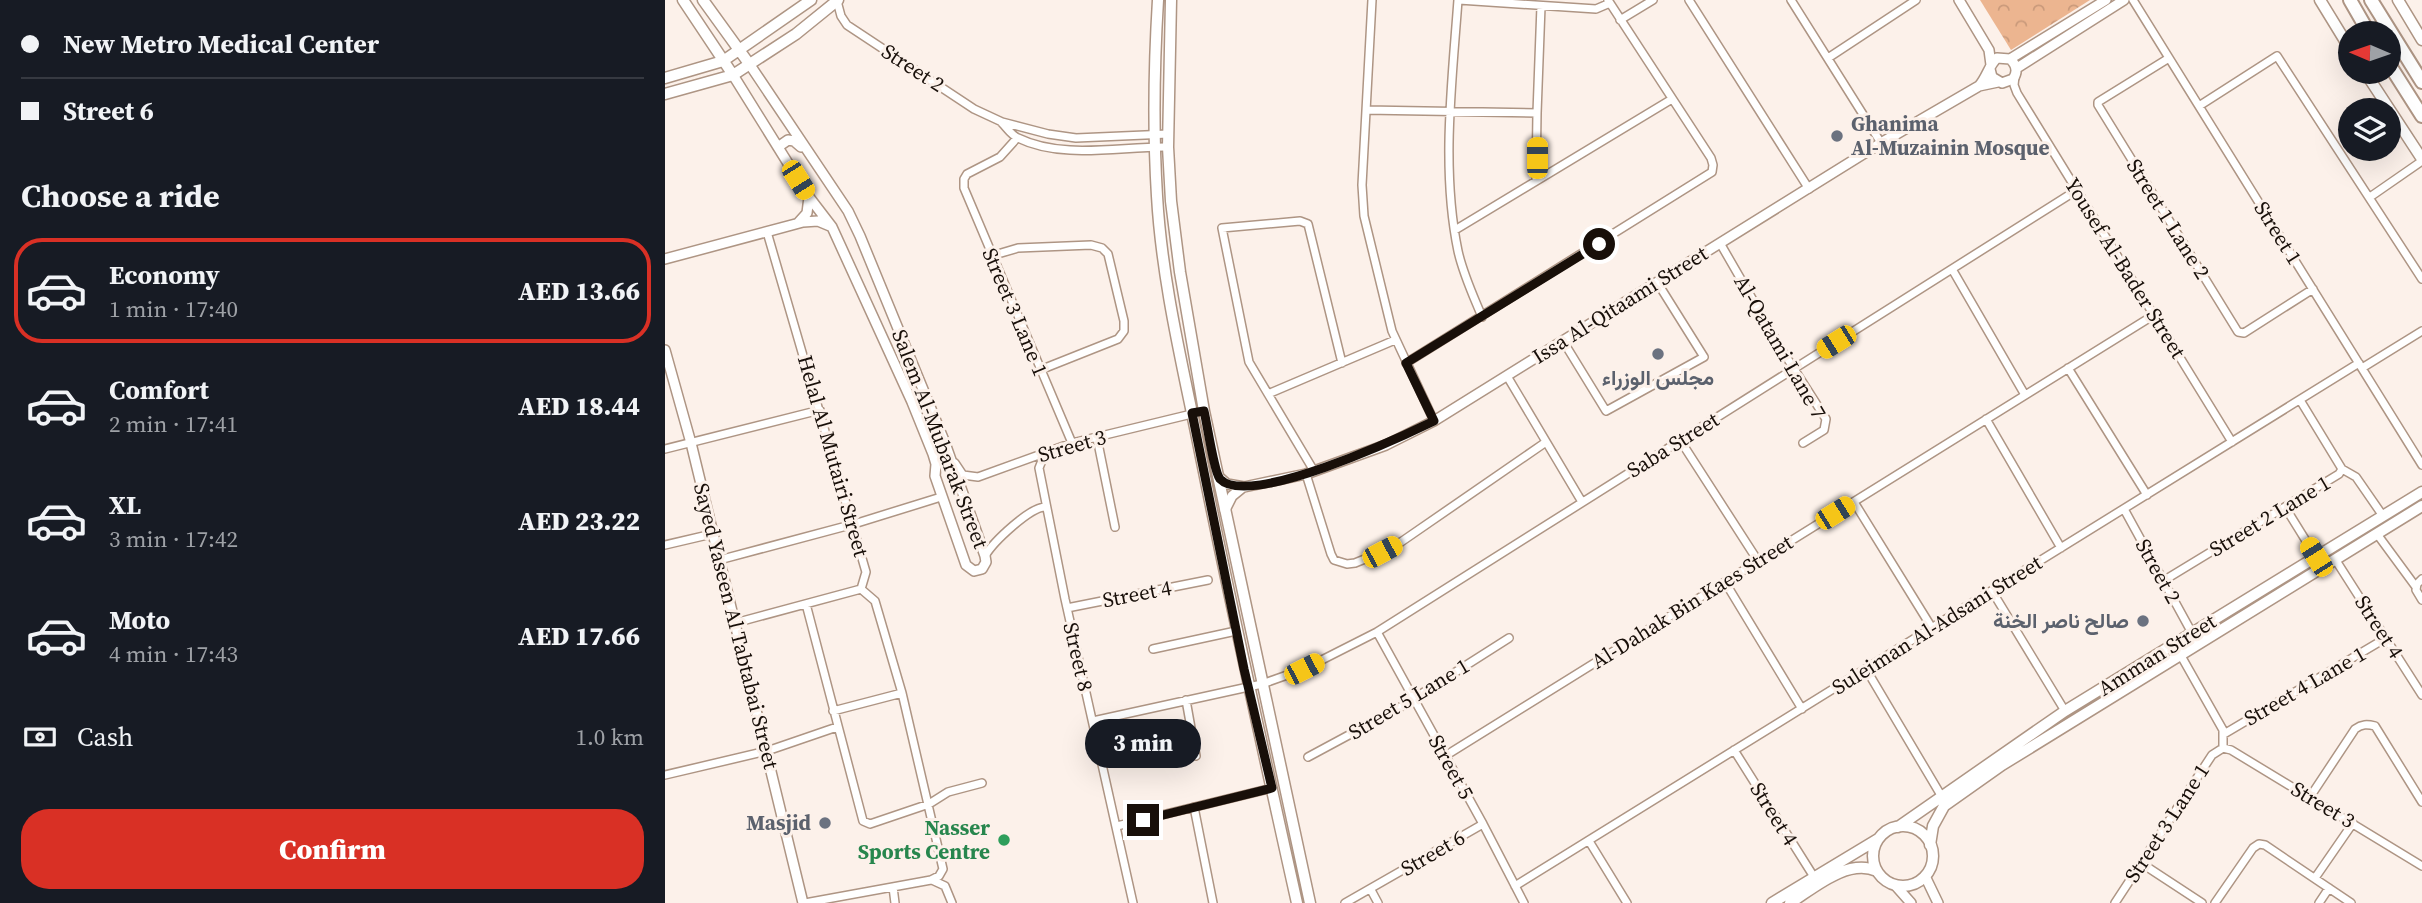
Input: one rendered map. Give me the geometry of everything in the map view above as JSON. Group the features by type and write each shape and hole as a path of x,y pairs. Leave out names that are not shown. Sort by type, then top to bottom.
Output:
{"highway":[{"path":"2350,0 2362,21"},
{"path":"2371,0 2422,82"},
{"path":"2401,83 2422,116"}],"main road":[{"path":"683,1 692,3 697,0"},
{"name":"Salem Al-Mubarak Street","path":"703,0 750,65"},
{"path":"665,78 723,61 811,0"},
{"path":"1158,0 1155,147 1161,238 1175,324 1236,631 1297,903"},
{"path":"1171,0 1168,147 1175,237 1204,411 1311,902"},
{"path":"2320,0 2338,29"},
{"path":"2398,0 2422,40"},
{"name":"Salem Al-Mubarak Street","path":"683,1 733,75"},
{"path":"665,94 733,75 796,34 838,1"},
{"path":"2373,84 2422,160"},
{"name":"Amman Street","path":"1898,827 2065,711 2422,492"},
{"name":"Amman Street","path":"1930,845 1933,826 1944,806 2002,765 2422,506"},
{"path":"1772,903 1898,827 1917,831 1930,845 1932,858 1925,876 1915,884 1895,885 1885,880 1877,871 1873,858 1879,839"},
{"path":"1790,903 1849,869 1866,867 1877,871"}],"street":[{"path":"1372,0 1362,185 1364,216 1395,340 1434,421"},
{"path":"1406,363 1482,317 1710,175 1712,162 1609,1 1597,9 1458,0 1450,112 1450,179 1455,230 1463,270 1482,317"},
{"path":"1620,20 1653,0"},
{"path":"1689,0 1809,188"},
{"path":"1791,0 1881,143"},
{"path":"1828,58 1916,0"},
{"path":"1959,0 1987,45 1991,54 1992,77 2000,83 2010,82 2016,72 2124,0"},
{"path":"1991,67 1997,58 2008,58 2106,0"},
{"name":"Street 1","path":"2133,0 2422,465"},
{"name":"Street 2","path":"838,1 841,16 847,25 974,109 1002,122 1076,138 1168,134"},
{"path":"1537,181 1541,6"},
{"path":"1987,45 2008,58 2016,72"},
{"path":"2199,106 2277,56 2422,278"},
{"name":"Street 1 Lane 2","path":"2169,58 2098,102 2098,105 2209,284 2241,334 2313,289"},
{"name":"Salem Al-Mubarak Street","path":"733,75 809,197 832,227 923,428 936,464 935,476 941,497 968,567 974,571 982,569 986,562 985,556 950,457 860,236 848,211 750,65"},
{"name":"Issa Al-Qitaami Street","path":"1979,86 1991,67"},
{"name":"Yousef Al-Bader Street","path":"2016,72 2014,85 2017,93 2232,442"},
{"name":"Issa Al-Qitaami Street","path":"1244,487 1310,472 1386,445 1434,421 1881,143 1979,86 2000,83"},
{"name":"Yousef Al-Bader Street","path":"2000,83 2017,93"},
{"path":"1455,230 1672,99"},
{"path":"1366,110 1537,113"},
{"name":"Street 2","path":"1002,122 1017,138"},
{"path":"1017,138 1044,146 1073,150 1168,147"},
{"name":"Street 3 Lane 1","path":"1017,138 1000,157 969,172 964,179 964,188 1072,443"},
{"path":"778,147 791,140 811,155"},
{"path":"2370,197 2422,160"},
{"name":"Saba Street","path":"1262,684 1304,669 1377,632 2077,190"},
{"path":"795,225 807,213 809,197"},
{"path":"667,260 810,221 832,227"},
{"path":"1342,363 1308,224 1300,221 1222,228 1247,357 1310,472 1331,554 1334,560 1341,563 1355,563 1401,542 1546,442"},
{"name":"Helal Al Mutairi Street","path":"767,232 866,572 861,589"},
{"name":"Al-Qatami Lane 7","path":"1720,243 1826,422 1823,430 1803,443"},
{"path":"991,256 1018,248 1091,245 1102,248 1108,254 1124,321 1122,334 1118,339 1040,370"},
{"path":"1952,269 2025,396"},
{"path":"1563,341 1606,411 1704,357 1657,282"},
{"name":"Al-Dahak Bin Kaes Street","path":"1445,756 2154,315"},
{"name":"Suleiman Al-Adsani Street","path":"1515,886 2232,442 2422,331"},
{"path":"1268,394 1395,340"},
{"name":"Sayed Yaseen Al Tabtabai Street","path":"665,350 691,443 804,903"},
{"path":"2068,368 2147,495"},
{"path":"1507,376 1582,502"},
{"name":"Street 2 Lane 1","path":"2163,581 2339,474 2342,469 2301,400"},
{"path":"665,449 820,410"},
{"name":"Street 3","path":"950,457 963,475 978,477 1072,443 1204,411"},
{"path":"1986,419 2061,548"},
{"path":"1097,438 1115,527"},
{"path":"1681,440 1758,561"},
{"name":"Street 8","path":"1045,453 1039,468 1067,608 1133,903"},
{"path":"2342,469 2356,477 2383,516"},
{"path":"1218,476 1227,484 1244,487"},
{"path":"1225,510 1232,496 1244,487"},
{"path":"719,560 941,497"},
{"path":"1854,502 1932,628"},
{"path":"985,556 992,545 1033,509 1047,507"},
{"path":"2285,507 2316,557"},
{"name":"Street 2","path":"2124,509 2192,633"},
{"path":"665,545 712,534"},
{"path":"2377,534 2416,587 2422,600"},
{"name":"Street 4","path":"2335,559 2422,695"},
{"path":"2416,587 2422,579"},
{"name":"Street 4","path":"1067,608 1208,580"},
{"path":"1725,582 1802,709"},
{"path":"735,623 861,589 875,601 902,693 943,866 942,872 931,880 804,903"},
{"path":"1992,591 2065,711"},
{"path":"806,604 863,821 870,824 929,804 948,792 982,783"},
{"path":"1153,649 1236,631"},
{"name":"Street 5","path":"1377,632 1524,903"},
{"name":"Street 5 Lane 1","path":"1308,757 1369,725 1509,638"},
{"name":"Street 4 Lane 1","path":"2224,734 2386,638"},
{"path":"2180,654 2224,734 2223,748"},
{"path":"1865,669 1942,797"},
{"path":"1093,721 1262,684"},
{"path":"833,712 902,693"},
{"path":"1185,700 1196,756"},
{"path":"2310,797 2355,729 2369,724 2375,726 2422,802"},
{"path":"665,775 767,751 837,727"},
{"name":"Street 3 Lane 1","path":"2115,903 2212,755 2223,748"},
{"name":"Street 3","path":"2223,748 2234,752 2419,864"},
{"name":"Street 4","path":"1734,750 1814,877"},
{"path":"1117,825 1272,788"},
{"path":"1194,807 1213,903"},
{"path":"2315,878 2353,823"},
{"name":"Street 6","path":"1345,903 1483,824"},
{"path":"1588,841 1627,903"},
{"path":"2215,903 2253,848 2259,844 2265,845 2351,903"},
{"path":"2419,864 2422,855"},
{"path":"2141,863 2203,903"},
{"path":"1925,876 1938,903"},
{"path":"931,880 945,886 952,903"},
{"path":"1895,885 1911,903"},
{"path":"893,887 895,903"},
{"path":"2319,903 2329,888"},
{"path":"1371,890 1378,903"}],"green space":[{"path":"1980,0 2090,0 2011,50"}],"place":[{"name":"Ghanima Al-Muzainin Mosque","path":"1837,136"},
{"name":"مجلس الوزراء","path":"1658,354"},
{"name":"صالح ناصر الخنة","path":"2143,621"},
{"name":"Masjid","path":"825,823"},
{"name":"Nasser Sports Centre","path":"1004,840"}],"route":[{"path":"1143,820 1272,788 1244,669 1192,413 1204,411 1218,476 1227,484 1238,487 1306,474 1386,445 1434,421 1406,363 1599,244"}]}
